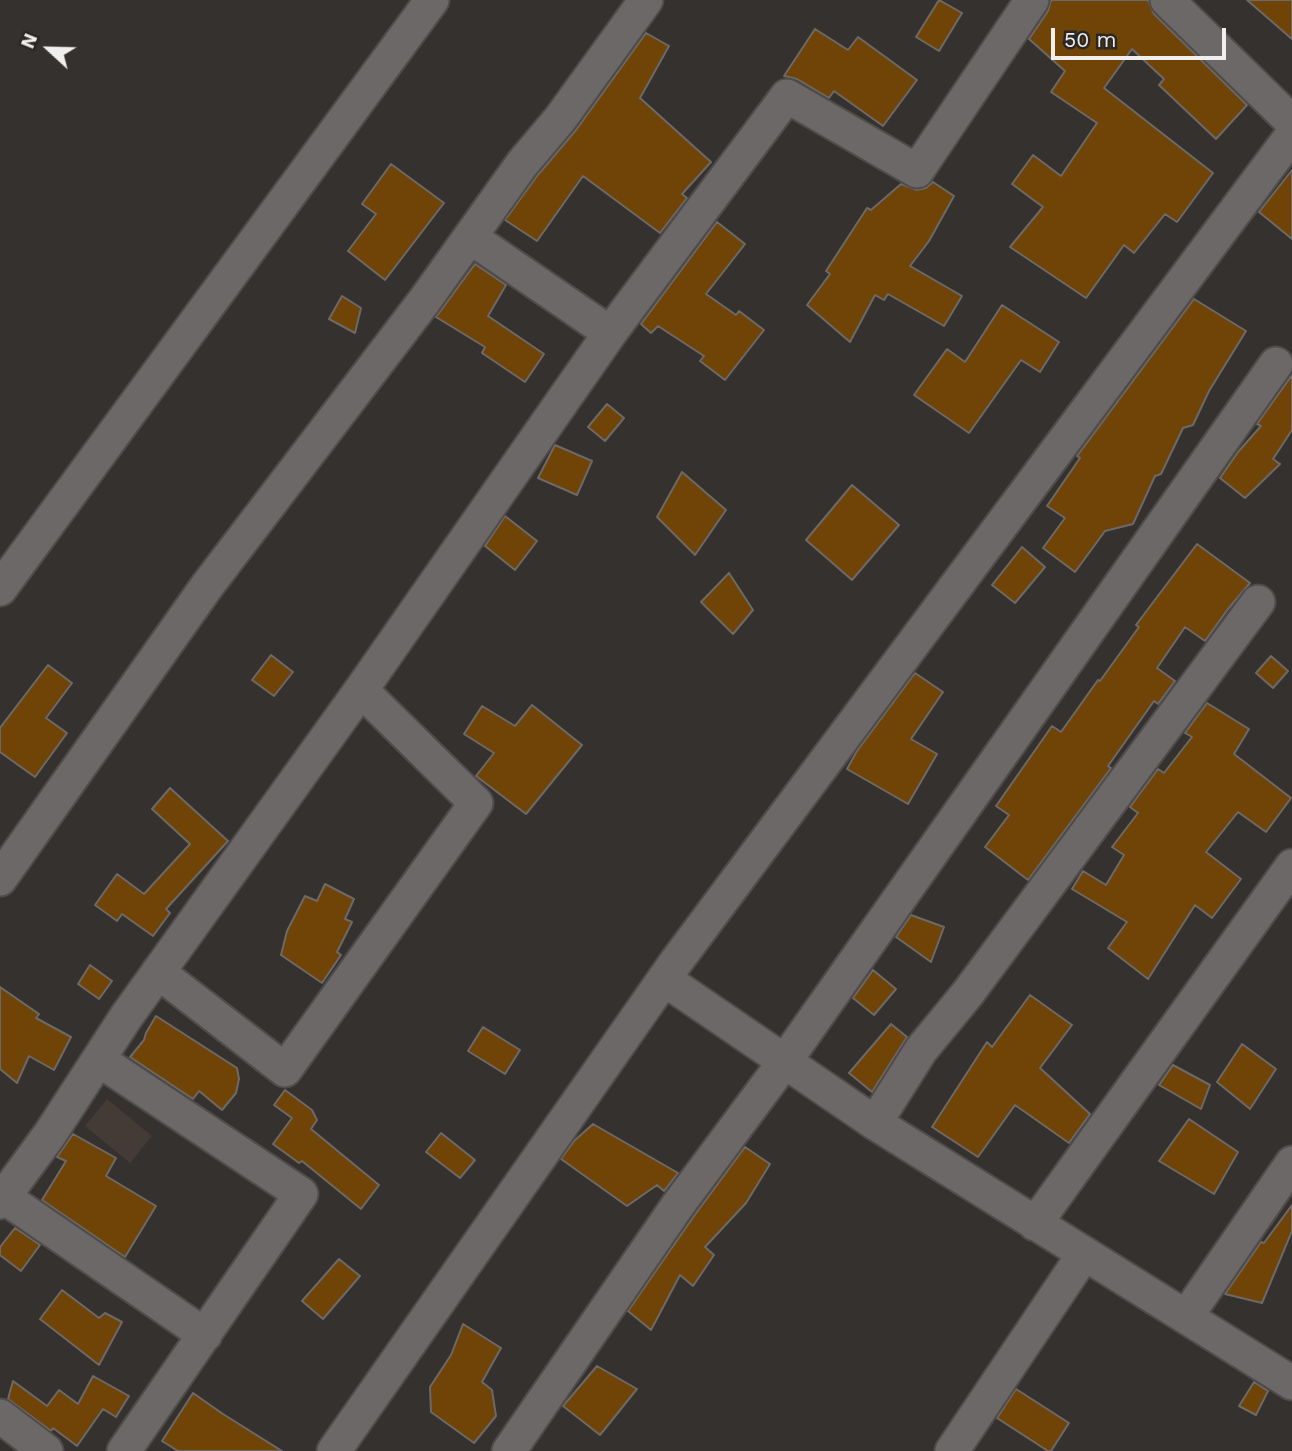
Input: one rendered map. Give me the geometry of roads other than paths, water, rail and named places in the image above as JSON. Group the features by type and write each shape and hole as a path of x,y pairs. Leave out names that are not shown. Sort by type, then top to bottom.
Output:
{"street":[{"path":"0,589 432,0"},
{"path":"0,879 207,586 425,300 522,164 560,119 646,0"},
{"path":"205,1335 2,1200 50,1134 158,972 361,690 610,333 787,96 917,171 1032,0"},
{"path":"1167,0 1292,122"},
{"path":"334,1451 664,979 1292,135"},
{"path":"470,237 610,333"},
{"path":"509,1451 678,1205 785,1060 1276,364"},
{"path":"875,1123 921,1049 968,993 1258,602"},
{"path":"158,972 285,1070 475,803 361,690"},
{"path":"1035,1224 1292,866"},
{"path":"664,979 875,1123 1292,1382"},
{"path":"99,1060 301,1194 124,1451"},
{"path":"1186,1317 1292,1163"},
{"path":"951,1451 1084,1255"},
{"path":"0,1416 46,1451"}]}
